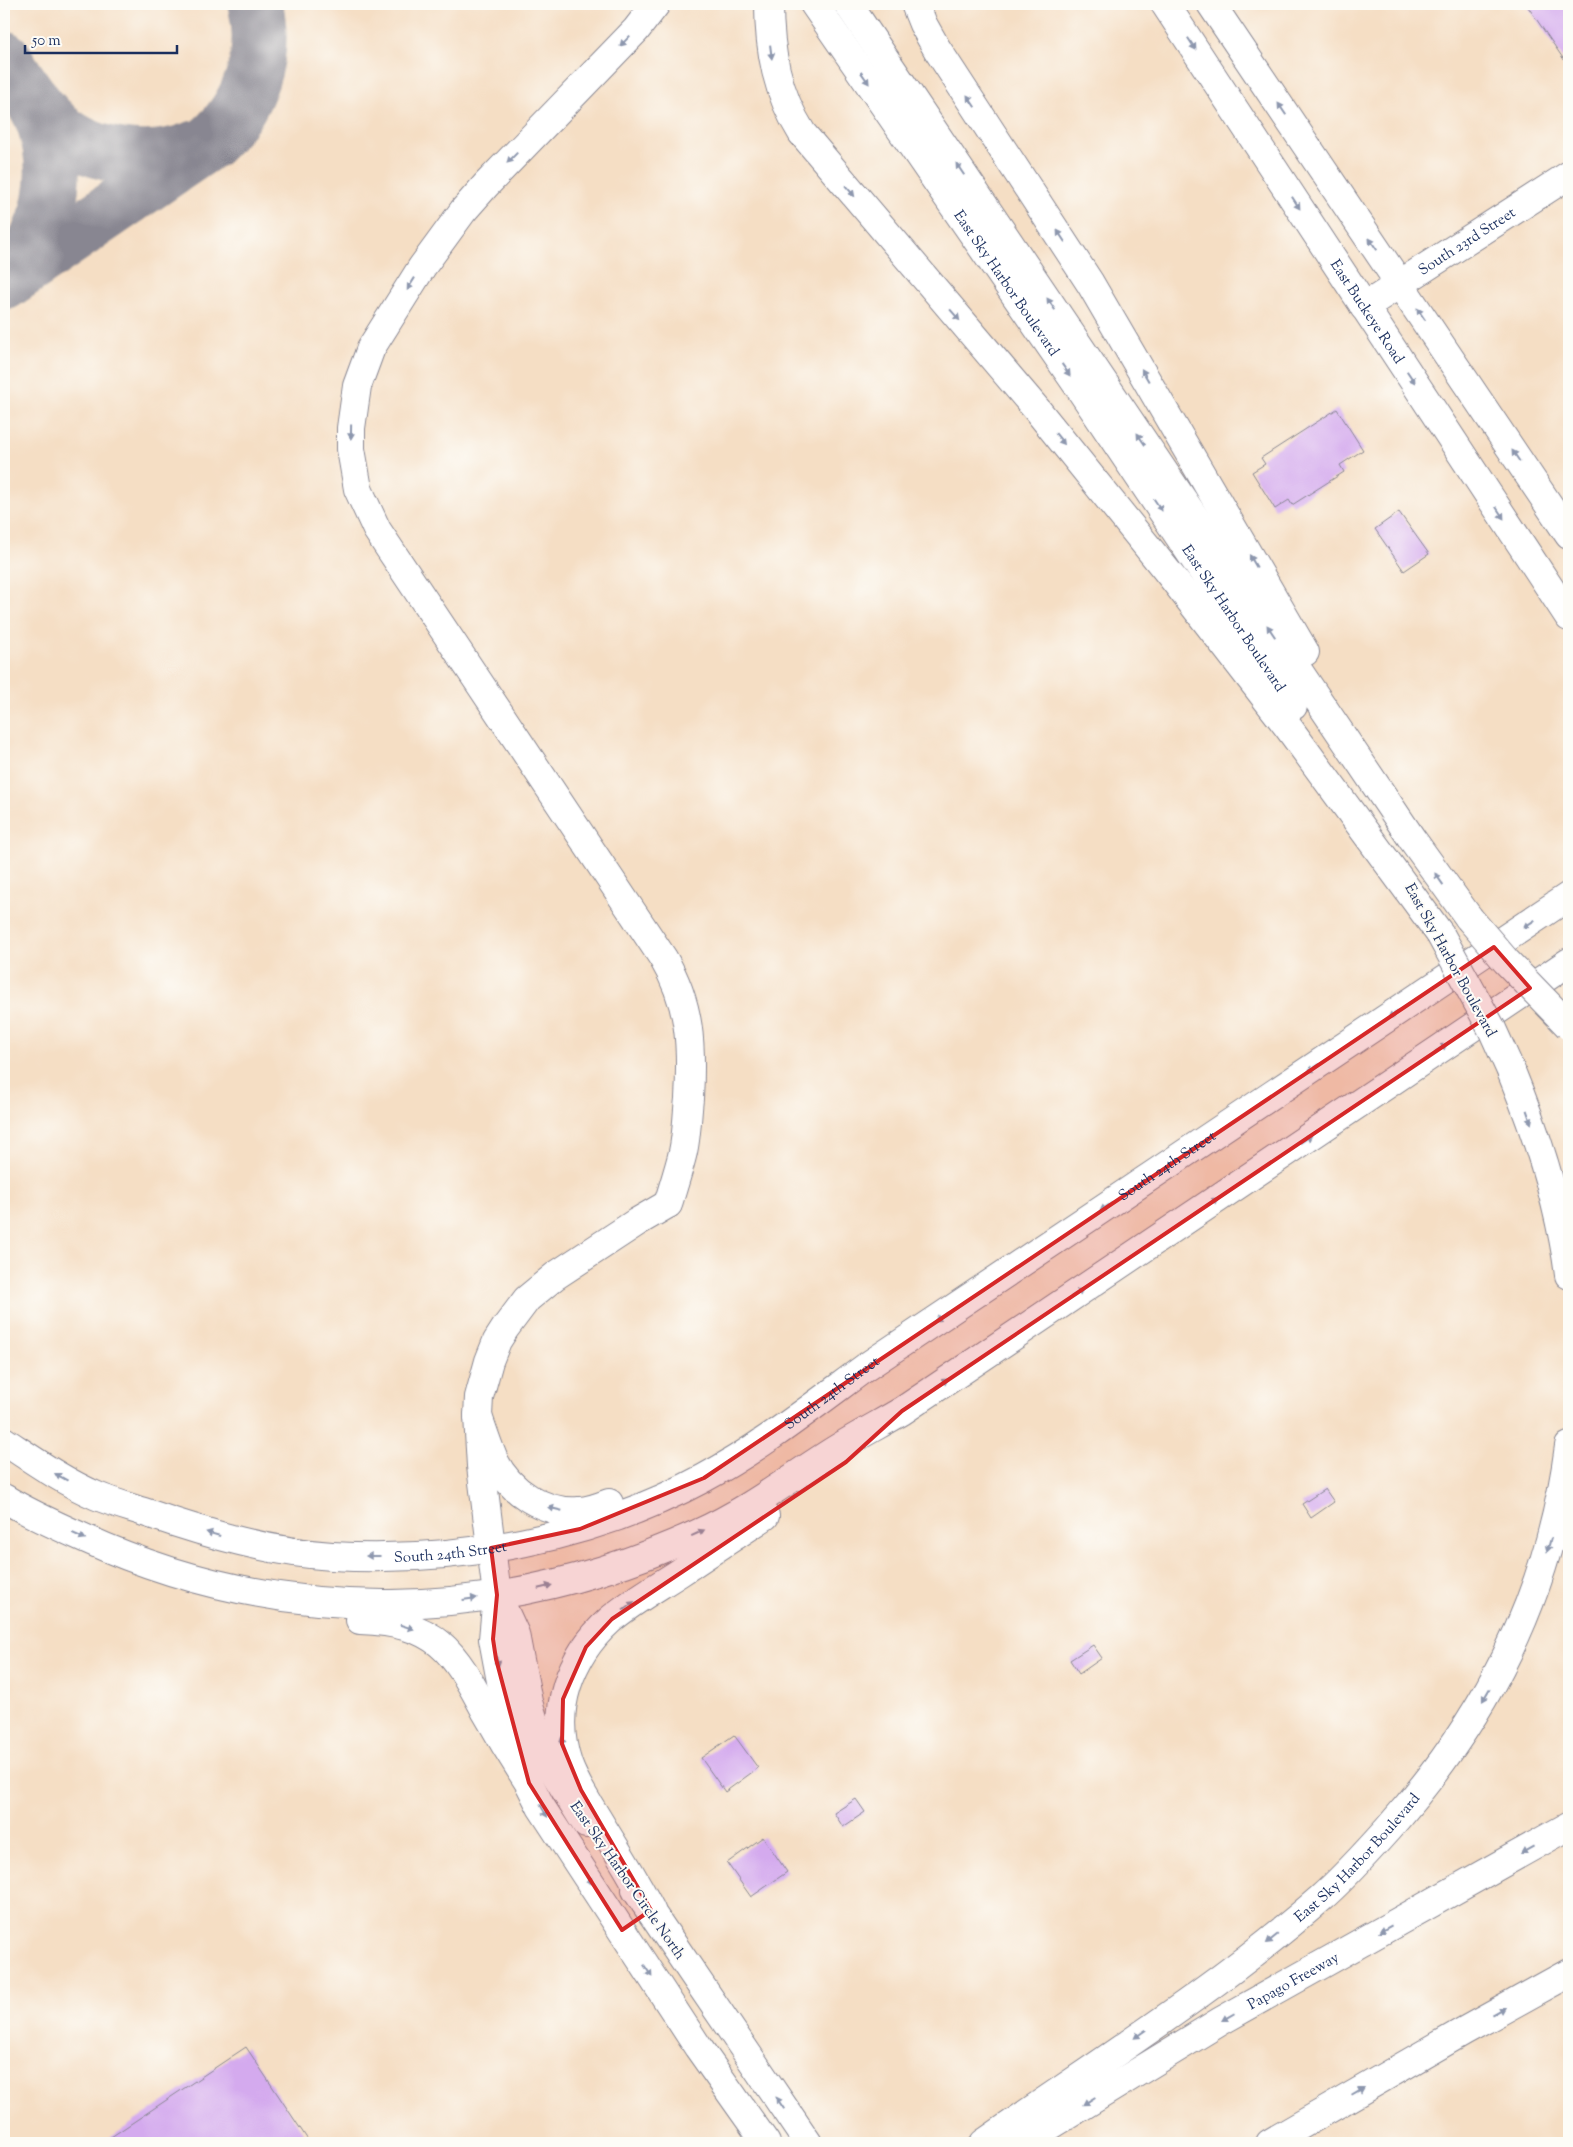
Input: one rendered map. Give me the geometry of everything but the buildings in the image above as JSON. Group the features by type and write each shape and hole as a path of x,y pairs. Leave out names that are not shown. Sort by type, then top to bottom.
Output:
{"main road":[{"name":"East Sky Harbor Circle North","path":"656,4 636,30 486,185 440,240 371,348 357,386 351,428 353,468 358,489 377,530 663,958 678,988 689,1029 690,1072 686,1132 683,1153 668,1204 555,1276 517,1310 502,1334 489,1361 479,1397 480,1466 497,1595 493,1638 496,1659 505,1702 529,1783 552,1824 698,2047 766,2143"},
{"path":"769,4 770,40 778,84 792,118 802,133 1038,411 1176,582 1321,772 1440,934"},
{"name":"East Sky Harbor Boulevard","path":"814,4 1096,413 1372,822 1440,934 1492,1029 1511,1071 1535,1134 1551,1184 1561,1225 1569,1275"},
{"path":"915,4 923,24 937,48 1080,266 1127,344 1307,654 1357,759"},
{"name":"East Buckeye Road","path":"1165,4 1569,617"},
{"path":"1211,4 1569,535"},
{"name":"East Sky Harbor Boulevard","path":"855,14 1439,879 1506,962 1569,1026"},
{"name":"South 23rd Street","path":"1364,307 1569,175"},
{"path":"1450,437 1487,412"},
{"name":"South 24th Street","path":"4,1441 42,1466 96,1495 181,1525 278,1549 331,1556 411,1556 492,1548 580,1529 646,1505 690,1485 780,1430 866,1367 1569,896"},
{"path":"4,1498 106,1548 192,1579 269,1595 346,1603 430,1603 497,1595 537,1589 588,1576 631,1562 702,1532 767,1496 835,1450 902,1411 1569,962"},
{"path":"478,1416 494,1461 514,1487 536,1502 552,1509 581,1511 630,1495 677,1474 716,1453 769,1418 866,1367"},
{"path":"622,1930 651,1910 569,1766 562,1744 562,1711 565,1688 573,1669 586,1647 612,1619 641,1597 846,1462 902,1411"},
{"name":"East Sky Harbor Boulevard","path":"984,2143 1259,1950 1323,1897 1401,1814 1458,1741 1488,1692 1511,1647 1526,1613 1552,1536 1562,1497 1569,1446"},
{"path":"192,1579 242,1607 323,1618 389,1622 415,1629 434,1639 455,1657 462,1667 507,1750 529,1783"},
{"name":"East Sky Harbor Circle North","path":"497,1595 515,1634 530,1710 543,1750 554,1772 592,1833 651,1910 808,2143"},
{"name":"Papago Freeway","path":"1022,2143 1221,2021 1569,1826"},
{"path":"1270,2143 1569,1973"}],"highlighted area":[{"path":"1494,947 1530,988 902,1411 846,1462 612,1619 586,1647 563,1699 562,1744 581,1790 651,1910 622,1930 529,1783 496,1659 493,1639 497,1595 491,1548 580,1529 704,1478"}],"taxiway":[{"path":"4,283 211,141 224,127 236,112 245,96 257,61 259,42 255,4"},
{"path":"4,58 42,113 63,133 80,143 98,151 137,158 177,154 195,148"},
{"path":"13,271 26,256 36,240 44,222 52,185 50,146 44,124 32,99"}]}
